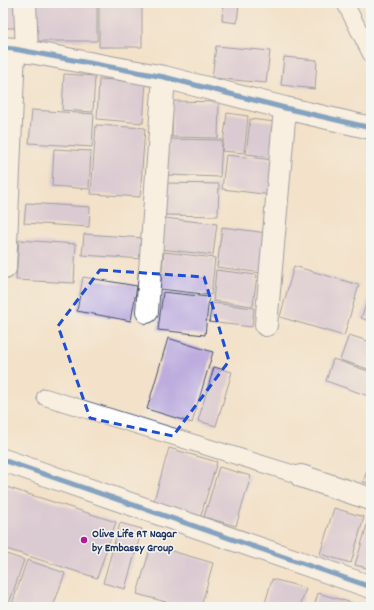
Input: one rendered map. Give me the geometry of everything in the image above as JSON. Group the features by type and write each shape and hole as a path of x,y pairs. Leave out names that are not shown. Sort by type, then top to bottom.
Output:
{"street":[{"path":"5,268 15,49 25,3"},
{"path":"15,49 164,77 371,128"},
{"path":"146,312 164,77"},
{"path":"266,325 285,108"},
{"path":"3,460 371,587"},
{"path":"302,476 371,499"}],"lane":[{"path":"345,3 371,54"},
{"path":"45,397 302,476"}],"highlighted area":[{"path":"100,270 204,277 229,361 173,436 90,418 58,326"}],"building":[{"path":"3,3 17,3 17,28 3,28"},
{"path":"36,3 97,3 97,41 36,41"},
{"path":"99,3 142,3 142,47 99,47"},
{"path":"223,3 239,3 237,23 222,21"},
{"path":"216,46 270,51 266,83 212,78"},
{"path":"284,57 317,60 315,89 281,85"},
{"path":"64,74 95,76 93,112 62,110"},
{"path":"99,79 146,82 143,123 97,119"},
{"path":"173,101 219,102 218,138 172,137"},
{"path":"32,110 94,114 92,147 29,143"},
{"path":"227,113 248,116 244,153 222,151"},
{"path":"250,119 275,122 271,157 246,154"},
{"path":"96,125 145,128 140,197 91,194"},
{"path":"168,139 222,140 220,177 167,175"},
{"path":"54,149 91,151 89,189 52,186"},
{"path":"226,155 275,160 271,195 222,189"},
{"path":"166,183 219,184 218,216 165,215"},
{"path":"26,203 90,207 89,227 24,223"},
{"path":"164,218 217,224 213,255 160,249"},
{"path":"222,227 267,233 262,273 217,267"},
{"path":"84,234 144,238 143,259 82,255"},
{"path":"19,240 76,244 74,283 16,280"},
{"path":"164,252 215,258 211,295 160,289"},
{"path":"294,266 359,285 344,336 280,317"},
{"path":"216,270 257,275 253,306 213,301"},
{"path":"83,277 137,286 131,321 77,311"},
{"path":"163,292 209,297 205,335 158,330"},
{"path":"371,292 371,322 361,318"},
{"path":"212,303 254,308 252,327 209,322"},
{"path":"349,335 371,342 371,370 340,360"},
{"path":"168,338 213,352 192,423 147,409"},
{"path":"333,359 371,372 371,397 326,381"},
{"path":"214,367 232,372 216,426 198,421"},
{"path":"169,448 217,462 200,518 153,504"},
{"path":"371,459 371,484 363,482"},
{"path":"219,467 251,476 236,526 204,517"},
{"path":"3,486 116,522 97,578 3,548"},
{"path":"334,508 364,517 351,563 320,554"},
{"path":"370,515 371,516 371,569 355,565"},
{"path":"120,523 142,529 125,589 103,583"},
{"path":"151,545 213,563 201,607 184,607 137,594"},
{"path":"3,553 24,560 8,607 3,607"},
{"path":"27,560 65,573 53,607 11,607"},
{"path":"272,579 306,588 300,607 264,607"},
{"path":"318,593 366,607 314,607"}],"cycle path":[{"path":"3,48 164,77 371,128"},
{"path":"3,460 371,587"}],"place":[{"name":"Olive Life RT Nagar by Embassy Group","path":"84,540"}]}
